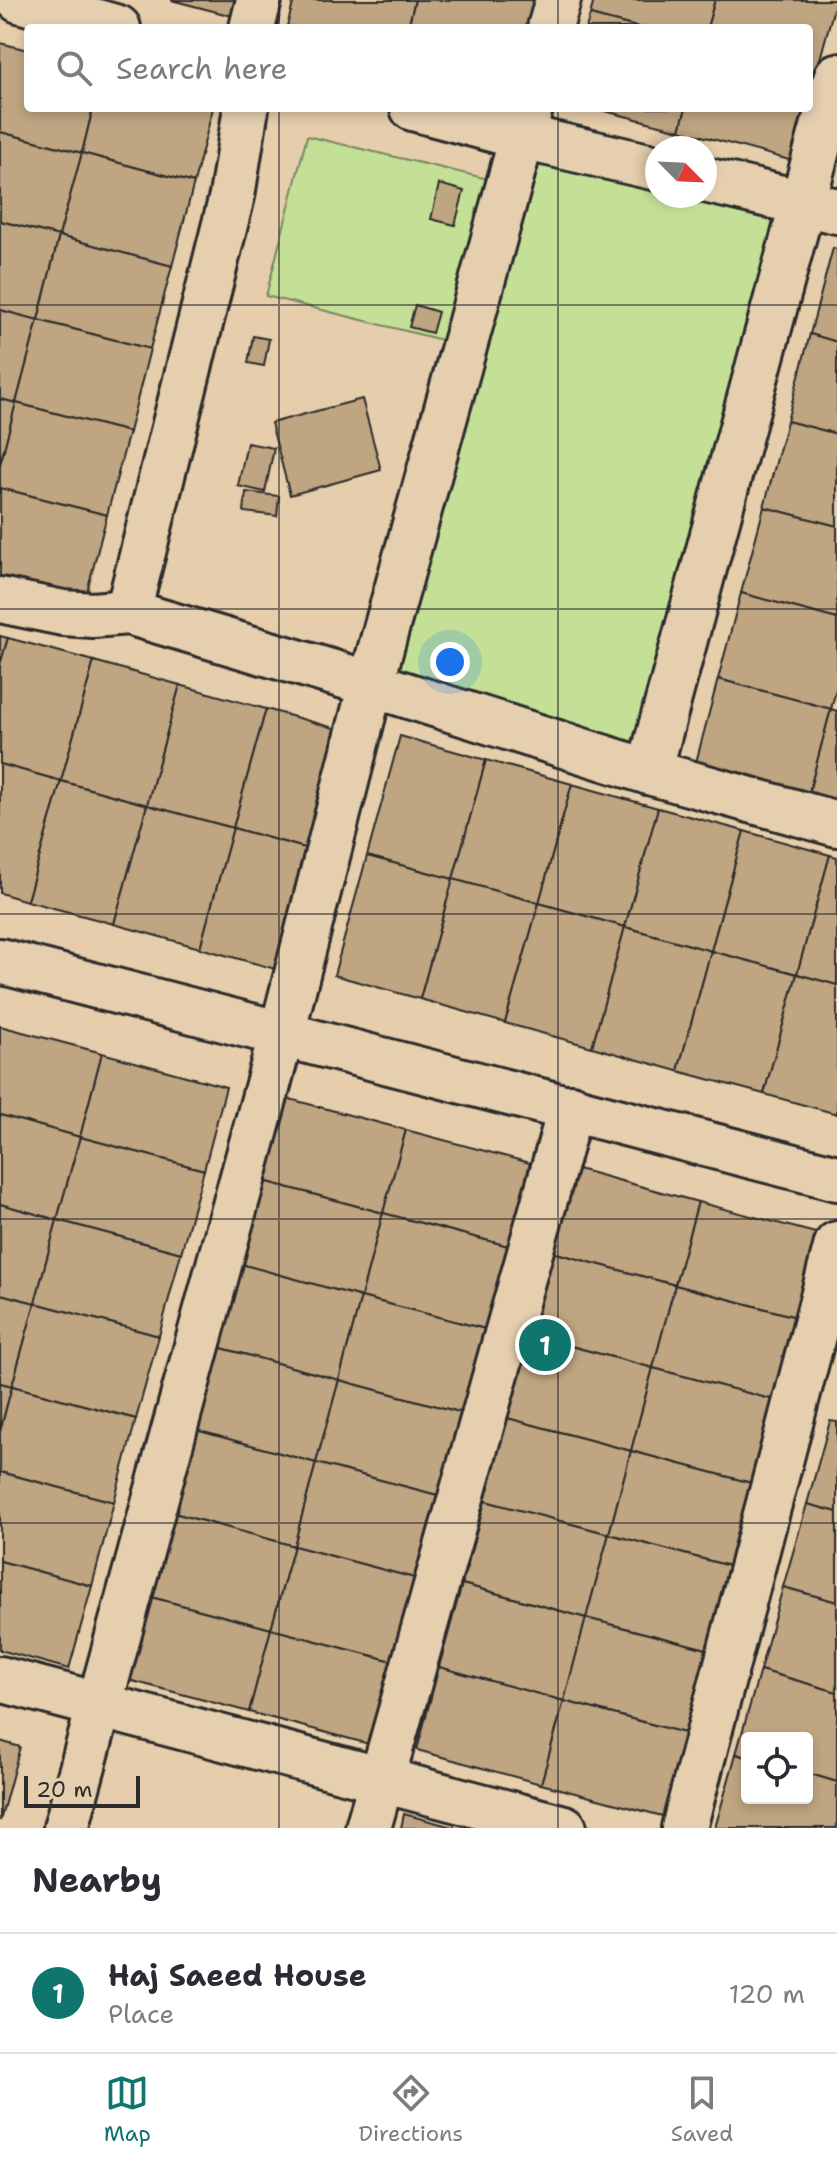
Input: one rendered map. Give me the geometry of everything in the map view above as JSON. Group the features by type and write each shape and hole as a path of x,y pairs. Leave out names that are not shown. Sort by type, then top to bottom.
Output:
{"street":[{"path":"19,0 104,24"},
{"path":"253,24 259,0"},
{"path":"551,24 558,0"},
{"path":"649,772 820,207 837,76"},
{"path":"128,612 232,196 245,112"},
{"path":"445,112 526,122 645,164"},
{"path":"66,1828 282,1033 371,684 526,122"},
{"path":"717,183 820,207"},
{"path":"0,600 63,613 93,615 128,612 371,684 649,772 837,824"},
{"path":"0,961 837,1178"},
{"path":"368,1828 571,1107"},
{"path":"684,1828 837,1244"},
{"path":"0,1679 564,1828"}],"green space":[{"path":"307,136 488,179 450,342 266,296"},
{"path":"539,157 645,185 645,208 717,208 717,204 777,220 635,747 396,683"}],"building":[{"path":"171,0 245,0 240,18"},
{"path":"294,0 415,0 409,24 288,24"},
{"path":"415,0 536,0 530,24 409,24"},
{"path":"594,0 715,0 708,24 625,24 590,15"},
{"path":"715,0 836,0 816,74 813,73 813,24 708,24"},
{"path":"590,15 625,24 587,24"},
{"path":"0,43 24,49 24,112 92,112 82,153 0,132"},
{"path":"92,112 212,112 194,183 82,153"},
{"path":"609,112 685,112 680,130"},
{"path":"685,112 806,112 793,161 717,140 717,136 702,136 680,130"},
{"path":"0,132 82,153 59,236 0,221"},
{"path":"82,153 194,183 172,266 59,236"},
{"path":"439,184 464,191 455,225 431,219"},
{"path":"0,221 59,236 38,320 0,310"},
{"path":"59,236 172,266 150,349 38,320"},
{"path":"833,248 837,249 837,342 810,334"},
{"path":"415,305 438,312 432,333 409,327"},
{"path":"0,310 38,320 16,403 0,399"},
{"path":"38,320 150,349 129,432 16,403"},
{"path":"810,334 837,342 837,434 787,421"},
{"path":"253,336 269,339 264,366 248,363"},
{"path":"0,399 16,403 0,465"},
{"path":"362,399 381,470 290,495 271,423"},
{"path":"16,403 129,432 107,515 0,488 0,465"},
{"path":"787,421 837,434 837,526 764,507"},
{"path":"247,443 274,448 265,492 238,486"},
{"path":"0,488 107,515 85,599 0,577"},
{"path":"246,492 279,496 277,516 244,512"},
{"path":"764,507 837,526 837,619 741,593"},
{"path":"741,593 837,619 837,686 831,709 718,679"},
{"path":"0,636 8,638 0,665"},
{"path":"8,638 94,661 61,781 0,764 0,665"},
{"path":"94,661 180,685 147,805 61,781"},
{"path":"718,679 831,709 808,796 695,766"},
{"path":"180,685 266,709 233,828 147,805"},
{"path":"266,709 352,733 319,852 233,828"},
{"path":"831,709 837,711 837,803 808,796"},
{"path":"400,736 486,760 453,879 367,856"},
{"path":"486,760 572,784 539,903 453,879"},
{"path":"0,764 61,781 27,901 0,893"},
{"path":"61,781 147,805 114,924 27,901"},
{"path":"572,784 658,808 625,927 539,903"},
{"path":"147,805 233,828 200,948 114,924"},
{"path":"658,808 744,831 711,951 625,927"},
{"path":"233,828 319,852 286,972 200,948"},
{"path":"744,831 830,855 797,974 711,951"},
{"path":"830,855 837,857 837,985 797,974"},
{"path":"367,856 453,879 420,999 334,975"},
{"path":"453,879 539,903 505,1023 420,999"},
{"path":"539,903 625,927 592,1047 505,1023"},
{"path":"625,927 711,951 678,1071 592,1047"},
{"path":"711,951 797,974 764,1094 678,1071"},
{"path":"797,974 837,985 837,1114 764,1094"},
{"path":"0,1026 102,1053 80,1137 0,1115"},
{"path":"102,1053 226,1087 204,1170 80,1137"},
{"path":"282,1097 406,1130 383,1213 260,1180"},
{"path":"0,1115 80,1137 57,1220 0,1204"},
{"path":"406,1130 530,1163 508,1246 383,1213"},
{"path":"80,1137 204,1170 181,1253 57,1220"},
{"path":"574,1168 698,1202 675,1285 552,1252"},
{"path":"260,1180 383,1213 361,1297 237,1263"},
{"path":"698,1202 823,1235 800,1318 675,1285"},
{"path":"0,1204 57,1220 35,1303 0,1294"},
{"path":"383,1213 508,1246 485,1329 361,1297"},
{"path":"57,1220 181,1253 159,1336 35,1303"},
{"path":"552,1252 675,1285 653,1368 529,1335"},
{"path":"237,1263 361,1297 339,1380 214,1346"},
{"path":"675,1285 800,1318 778,1401 653,1368"},
{"path":"0,1294 35,1303 12,1386 0,1383"},
{"path":"361,1297 485,1329 463,1413 339,1380"},
{"path":"35,1303 159,1336 136,1419 12,1386"},
{"path":"529,1335 653,1368 631,1451 507,1418"},
{"path":"214,1346 339,1380 316,1463 192,1429"},
{"path":"653,1368 778,1401 755,1484 631,1451"},
{"path":"339,1380 463,1413 441,1496 316,1463"},
{"path":"0,1383 12,1386 0,1432"},
{"path":"12,1386 136,1419 114,1502 0,1472 0,1432"},
{"path":"507,1418 631,1451 609,1534 485,1501"},
{"path":"830,1421 837,1422 837,1512 807,1504"},
{"path":"192,1429 316,1463 294,1546 170,1512"},
{"path":"631,1451 755,1484 733,1567 609,1534"},
{"path":"316,1463 441,1496 418,1579 294,1546"},
{"path":"0,1472 114,1502 92,1586 0,1561"},
{"path":"485,1501 609,1534 586,1618 462,1584"},
{"path":"807,1504 837,1512 837,1602 783,1587"},
{"path":"170,1512 294,1546 271,1629 147,1596"},
{"path":"609,1534 733,1567 710,1650 586,1618"},
{"path":"294,1546 418,1579 396,1662 271,1629"},
{"path":"0,1561 92,1586 69,1669 0,1650"},
{"path":"462,1584 586,1618 564,1701 439,1667"},
{"path":"783,1587 837,1602 837,1692 760,1670"},
{"path":"147,1596 271,1629 249,1712 125,1679"},
{"path":"586,1618 710,1650 688,1734 564,1701"},
{"path":"271,1629 396,1662 373,1745 249,1712"},
{"path":"439,1667 564,1701 541,1784 417,1750"},
{"path":"760,1670 837,1692 837,1782 813,1775 813,1732 742,1732"},
{"path":"564,1701 688,1734 666,1817 541,1784"},
{"path":"741,1736 741,1755 736,1754"},
{"path":"0,1741 20,1747 0,1821"},
{"path":"736,1754 741,1755 741,1804 813,1804 813,1775 837,1782 837,1828 715,1828"},
{"path":"404,1814 456,1828 401,1828"}],"place":[{"name":"Haj Saeed House","path":"545,1345"}]}
